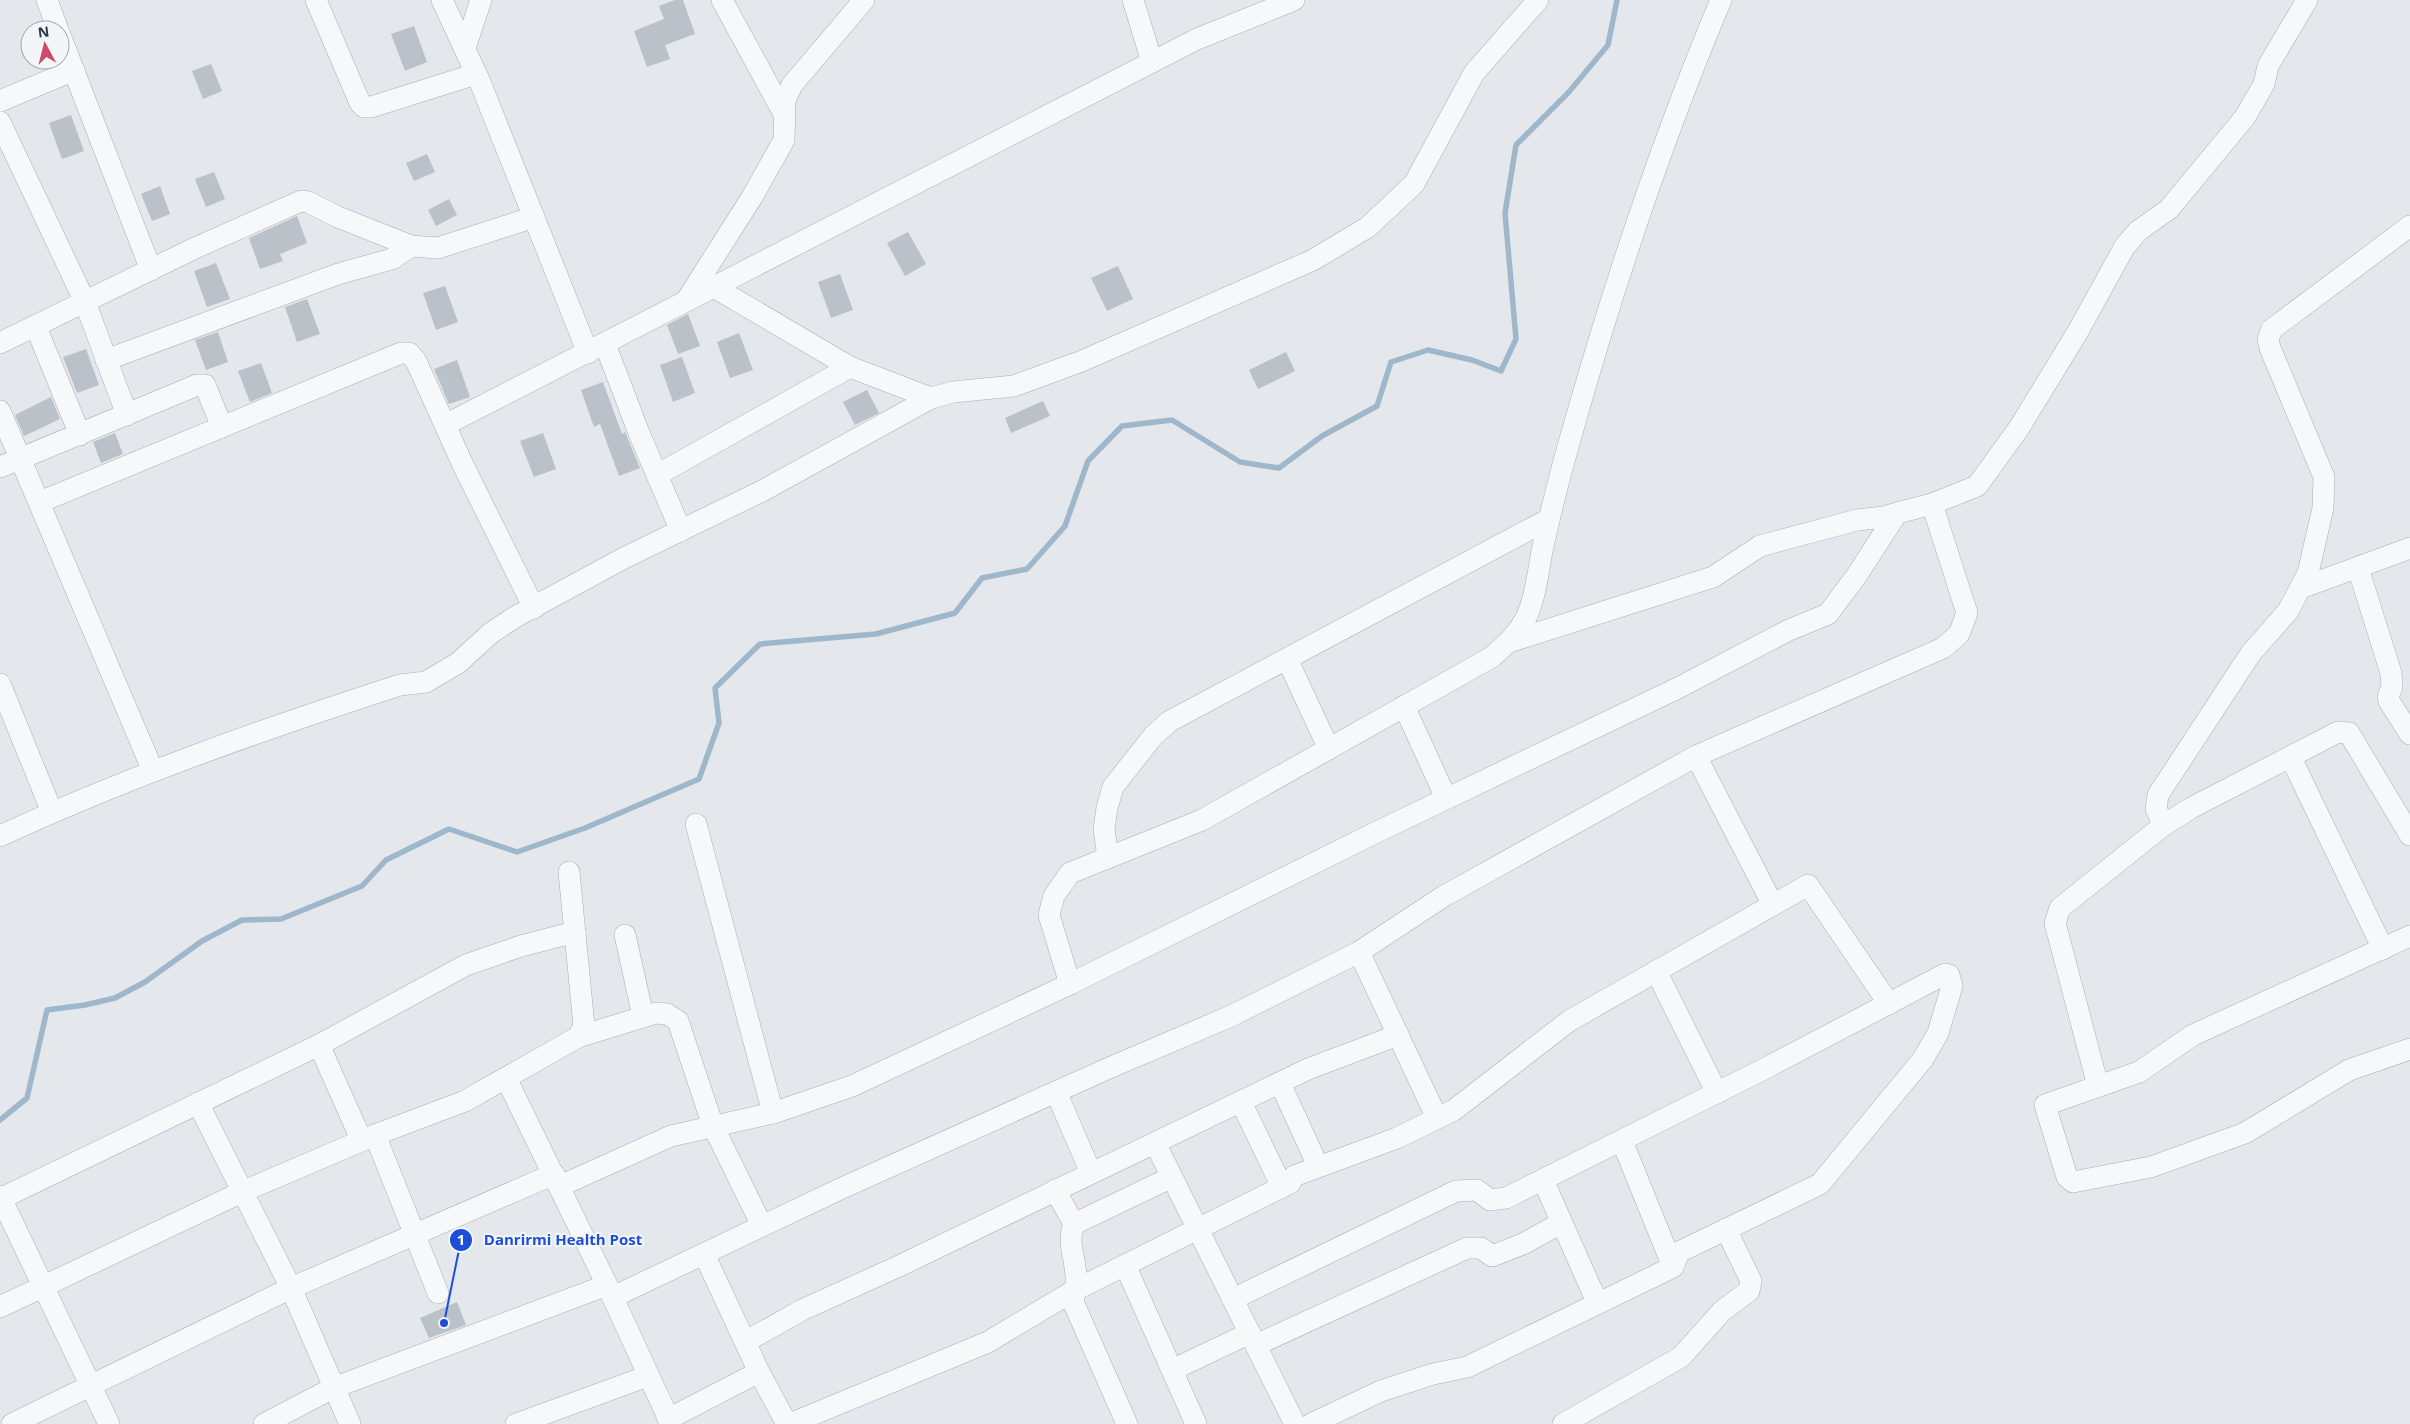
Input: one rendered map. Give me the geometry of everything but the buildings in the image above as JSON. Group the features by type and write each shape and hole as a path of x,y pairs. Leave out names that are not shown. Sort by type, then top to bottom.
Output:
{"street":[{"path":"47,0 54,20"},
{"path":"316,0 360,103 364,107 371,107 476,74"},
{"path":"442,0 476,74 534,217 657,475 681,531"},
{"path":"464,48 481,0"},
{"path":"722,0 784,114"},
{"path":"686,300 752,198 784,140 785,100 792,85 864,0"},
{"path":"1133,0 1152,62"},
{"path":"445,425 597,348 712,286 1197,39 1294,0"},
{"path":"0,836 52,812 208,750 400,684 426,682 458,663 491,633 515,616 534,608 580,580 762,491 931,398 953,392 1014,386 1082,361 1313,260 1368,227 1414,184 1474,73 1538,0"},
{"path":"1070,984 1049,915 1054,896 1070,873 1202,820 1492,657 1509,642 1525,620 1549,519 1599,337 1692,69 1721,0"},
{"path":"1509,642 1713,577 1760,546 1858,520 1884,517 1932,504 1977,486 2019,428 2078,333 2125,246 2138,231 2170,208 2245,118 2264,84 2268,66 2307,0"},
{"path":"70,60 151,270"},
{"path":"0,101 74,70"},
{"path":"0,122 85,302 127,415"},
{"path":"0,343 151,270 301,201 308,202 338,217 411,246 438,248 534,217"},
{"path":"2164,825 2156,809 2158,795 2251,652 2288,611 2308,573 2323,508 2324,477 2268,339 2272,329 2410,226"},
{"path":"106,360 338,274 392,259 411,246"},
{"path":"712,286 850,367 931,398"},
{"path":"36,326 80,435"},
{"path":"40,502 401,353 409,354 416,361 534,608"},
{"path":"657,475 850,367"},
{"path":"0,466 80,435 197,385 205,385 222,427"},
{"path":"0,411 153,771"},
{"path":"264,1424 333,1388 610,1291 704,1254 1056,1092 1231,1016 1359,952 1444,896 1696,756 1943,648 1959,634 1967,613 1932,504"},
{"path":"12,1424 291,1288 415,1236 671,1136 774,1113 852,1086 1070,984 1446,798 1678,688 1789,630 1828,614 1857,575 1897,513"},
{"path":"1108,858 1104,829 1107,808 1114,787 1154,735 1170,721 1549,519"},
{"path":"2301,588 2410,548"},
{"path":"2358,568 2391,674 2392,686 2388,697 2389,701 2410,734"},
{"path":"1287,659 1329,749"},
{"path":"0,684 52,812"},
{"path":"1404,706 1446,798"},
{"path":"2098,1086 2055,924 2056,915 2060,908 2164,825 2191,808 2291,758 2338,732 2349,733 2410,835"},
{"path":"1696,756 1773,905"},
{"path":"2291,758 2383,949"},
{"path":"696,824 774,1113"},
{"path":"569,872 584,1026 578,1037"},
{"path":"704,1254 759,1372 789,1424 988,1342 1075,1290 1282,1188 1290,1183 1294,1176 1397,1138 1454,1110 1569,1021 1810,885 1889,1004"},
{"path":"109,1424 0,1198 319,1045 466,965 521,946 575,932"},
{"path":"624,935 643,1016"},
{"path":"2410,936 2193,1035 2139,1072 2045,1105 2067,1177 2073,1182 2151,1167 2245,1133 2349,1070 2410,1049"},
{"path":"1359,952 1437,1118"},
{"path":"1656,971 1717,1093"},
{"path":"1233,1299 1456,1191 1477,1190 1490,1200 1498,1201 1717,1093 1945,974 1949,975 1952,980 1952,986 1938,1033 1923,1059 1820,1184 1679,1252 1673,1267 1597,1302 1467,1367 1433,1374 1381,1391 1310,1424"},
{"path":"0,1307 244,1191 368,1137 465,1101 578,1037 643,1016 667,1014 678,1021 713,1126 762,1226"},
{"path":"745,1342 802,1310 897,1268 1308,1069 1398,1035"},
{"path":"319,1045 368,1137 415,1236 438,1293"},
{"path":"506,1078 557,1180 670,1421 759,1372"},
{"path":"1280,1083 1318,1166"},
{"path":"1056,1092 1091,1173"},
{"path":"1241,1102 1282,1188"},
{"path":"198,1103 244,1191 291,1288 350,1424"},
{"path":"1622,1141 1673,1267"},
{"path":"1155,1143 1295,1424"},
{"path":"1127,1424 1072,1298 1076,1282 1070,1235 1074,1224 1172,1177"},
{"path":"1543,1180 1597,1302"},
{"path":"1055,1190 1074,1224"},
{"path":"1172,1370 1253,1339 1467,1248 1481,1248 1492,1256 1523,1244 1562,1223"},
{"path":"1563,1424 1681,1357 1722,1311 1749,1291 1751,1281 1726,1229"},
{"path":"1126,1265 1196,1424"},
{"path":"516,1424 648,1376"}],"waterway":[{"path":"0,1120 27,1098 47,1010 85,1005 115,998 145,982 202,941 242,920 281,919 362,886 386,860 449,829 517,852 585,828 699,779 719,723 715,688 760,644 876,634 955,613 982,578 1027,569 1065,526 1088,461 1122,426 1172,420 1240,462 1279,468 1322,436 1377,406 1391,362 1428,350 1472,360 1501,371 1516,339 1505,213 1516,145 1568,93 1608,45 1617,0"}],"place":[{"name":"Danrirmi Health Post","path":"444,1323"}]}
